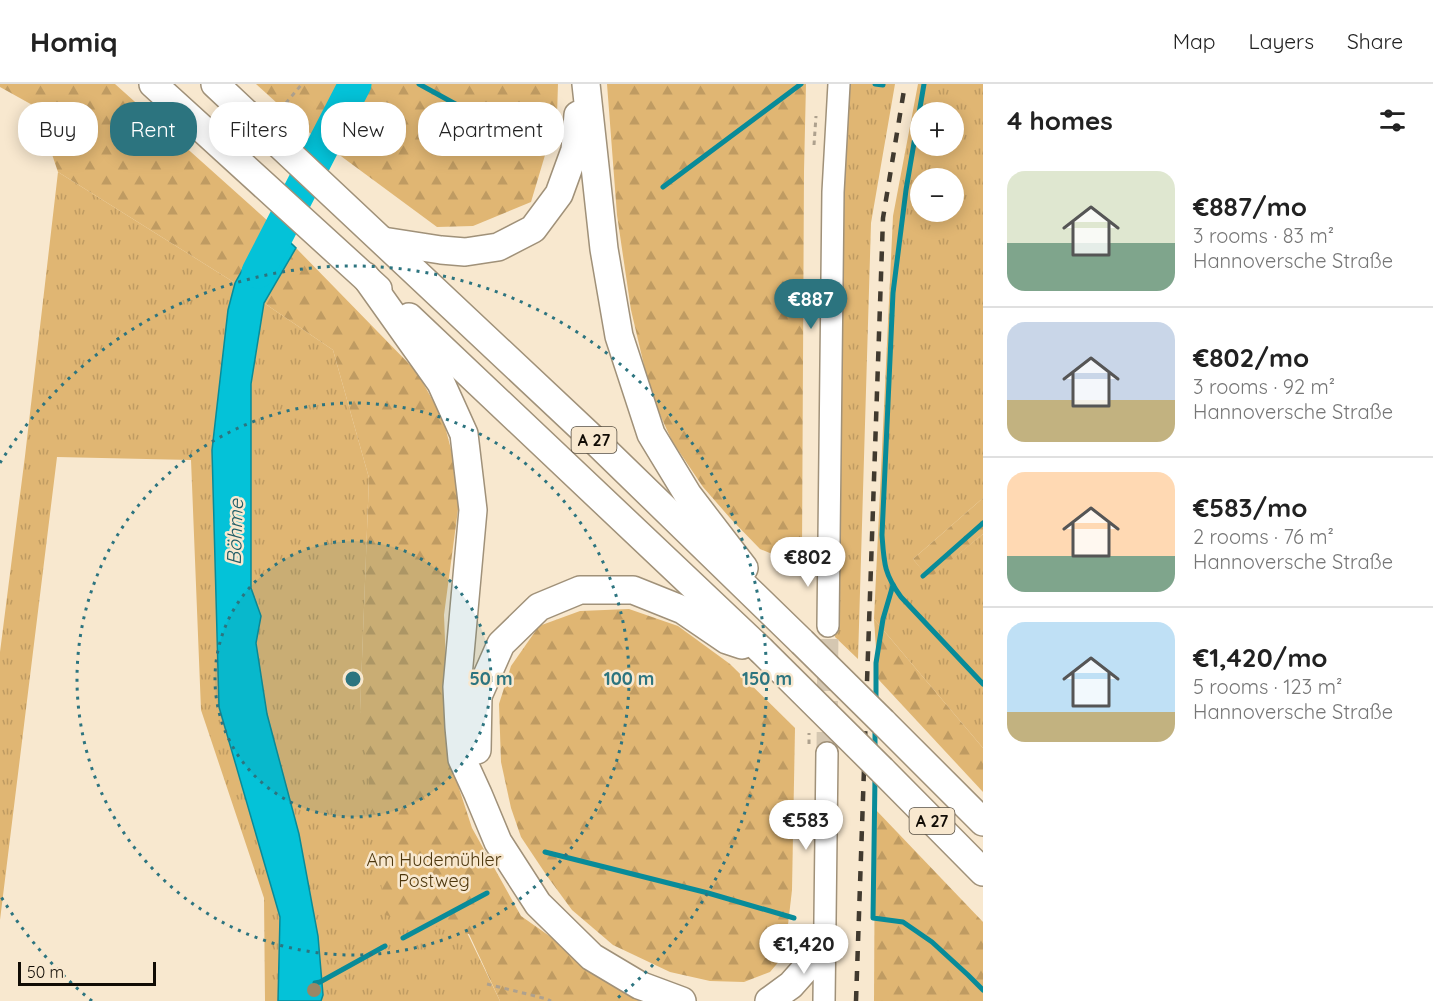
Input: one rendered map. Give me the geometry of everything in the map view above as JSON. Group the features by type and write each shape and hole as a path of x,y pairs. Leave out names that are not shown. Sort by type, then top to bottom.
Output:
{"highway":[{"name":"A 27","path":"153,84 365,276 761,650 983,872"},
{"path":"383,241 465,252 498,247 534,230 560,194 575,150 581,84"},
{"path":"586,84 604,249 620,336 651,434 688,495 802,642"},
{"name":"A 27","path":"225,93 591,436 983,822"},
{"path":"365,276 441,383 464,434 474,510 458,676 462,759 498,842 538,904 592,957 639,985 682,1001"},
{"path":"478,794 478,696 501,644 539,607 580,590 633,590 683,610 727,640 761,650"},
{"path":"769,1001 791,985 824,948"}],"main road":[{"path":"828,626 833,192 838,84"},
{"path":"824,1001 827,753"}],"path":[{"path":"287,102 302,84"},
{"path":"487,984 551,1001"}],"green space":[{"path":"0,84 115,84 135,102 110,102 110,156 195,156 269,222 235,283 58,172 53,156 98,156 98,102 27,102 0,87"},
{"path":"256,84 558,84 557,102 418,102 418,156 545,156 531,202 473,226 437,227 341,156 406,156 406,102 321,102 321,141 309,132 309,102 276,102"},
{"path":"607,84 806,84 802,552 796,556 777,556 760,549 730,518 703,487 672,441 651,395 631,310 617,215"},
{"path":"846,84 895,84 871,223 858,659 835,637 842,117"},
{"path":"918,84 983,84 983,498 913,559 929,578 983,534 983,748 874,619 893,216 910,126 910,156 964,156 964,102 915,102"},
{"path":"58,172 235,283 228,310 212,450 219,707 280,917 278,1001 265,1001 264,898 201,710 191,460 57,457 0,920 0,652"},
{"name":"Am Hudemühler Postweg","path":"296,248 417,372 443,419 461,487 444,615 448,714 454,773 472,828 521,916 622,987 660,1001 500,1001 469,934 385,915 360,711 369,478 333,350 264,303"},
{"path":"264,303 333,350 369,478 360,711 500,1001 321,1001 323,995 318,936 299,834 267,714 256,643 261,616 251,588 251,384"},
{"path":"983,498 983,534 929,579 913,559"},
{"path":"629,609 678,626 730,664 795,728 792,890 786,942 781,959 770,972 744,982 710,981 670,972 613,945 572,910 521,837 511,808 501,762 499,704 511,666 539,626 580,611"},
{"path":"874,619 983,748 983,792 878,679"},
{"path":"875,809 983,922 983,1001 874,1001"}],"water":[{"path":"269,222 296,248 264,303 251,384 251,588 261,616 256,643 267,714 299,834 318,936 323,995 321,1001 278,1001 280,917 219,707 212,450 228,310 235,283"}],"waterway":[{"name":"Böhme","path":"258,272 355,84"},
{"path":"419,84 452,102"},
{"path":"663,187 801,84"},
{"path":"875,84 883,85"},
{"path":"924,84 906,190 893,293 883,553 888,575 901,597 983,684"},
{"path":"923,576 983,523"},
{"path":"876,701 876,663 883,619 893,585"},
{"path":"875,729 875,749"},
{"path":"875,777 873,918 903,922 932,942 983,990"},
{"path":"545,852 708,893 794,918"},
{"path":"403,938 487,893"},
{"path":"315,983 385,946"}],"tunnel":[{"path":"827,753 828,626"}],"railway":[{"path":"856,1001 883,218 905,84"}]}
